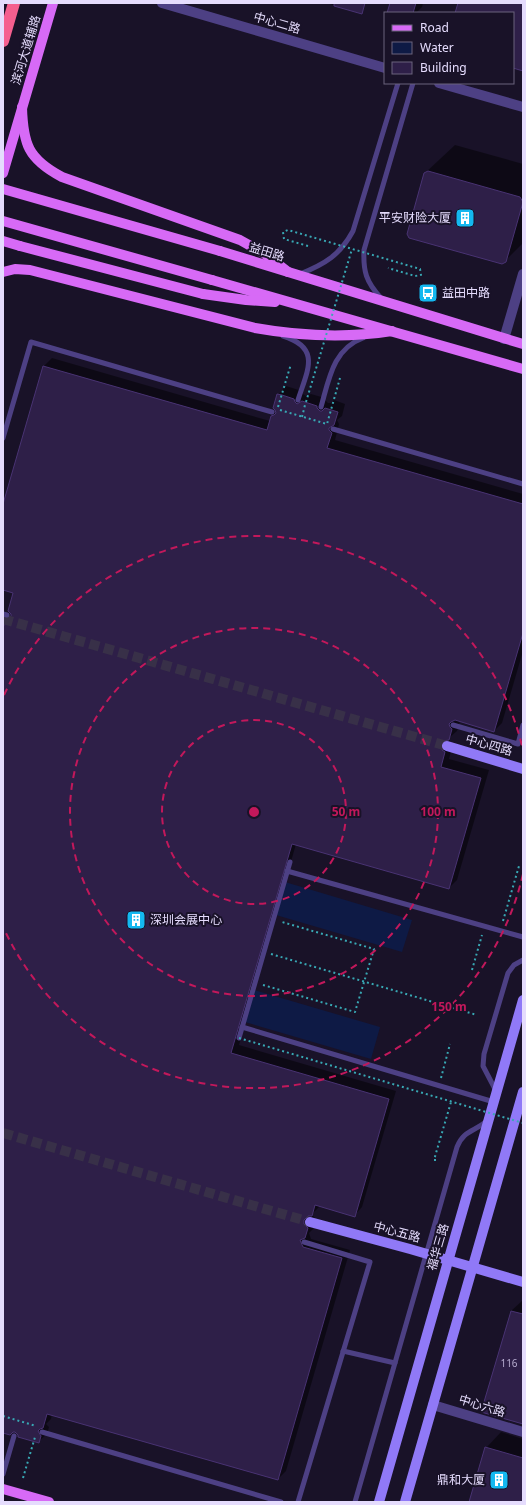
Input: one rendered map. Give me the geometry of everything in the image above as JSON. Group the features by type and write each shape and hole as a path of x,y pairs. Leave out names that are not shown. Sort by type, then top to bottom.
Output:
{"highway":[{"path":"3,41 14,3"}],"main road":[{"name":"滨河大道辅路","path":"3,173 54,3"},
{"path":"22,107 22,129 27,146 48,170 62,177 240,240 265,254 293,274"},
{"name":"益田路","path":"3,189 220,251 523,344"},
{"path":"3,221 523,369"},
{"path":"3,241 203,294 246,300 290,302"},
{"path":"3,272 15,269 30,270 255,328 300,334 361,335 392,331"},
{"path":"3,1489 49,1502"}],"street":[{"path":"50,18 59,3"},
{"name":"中心二路","path":"162,3 384,68"},
{"path":"442,84 523,108"},
{"path":"504,339 523,274"},
{"name":"中心四路","path":"447,746 523,769"},
{"name":"福华三路","path":"378,1502 523,1000"},
{"path":"405,1502 523,1092"},
{"name":"中心五路","path":"310,1222 426,1253 523,1282"},
{"name":"中心六路","path":"433,1405 523,1432"}],"lane":[{"path":"293,274 311,270 332,258 341,250 353,231 398,84"},
{"path":"384,302 374,291 365,274 364,250 413,84"},
{"path":"255,328 293,339 306,349 309,358 308,367 298,400"},
{"path":"321,407 333,367 339,355 353,343 372,334"},
{"path":"3,438 31,342 272,412"},
{"path":"333,429 523,484"},
{"path":"453,725 518,744 523,725"},
{"path":"239,1038 290,862"},
{"path":"287,871 523,937"},
{"path":"242,1027 495,1098 495,1086 483,1066 484,1054 508,973 514,965 523,960"},
{"path":"355,1502 460,1140 464,1135 484,1124 489,1117"},
{"path":"298,1502 370,1262 304,1242"},
{"path":"343,1351 395,1363"},
{"path":"42,1432 281,1502"},
{"path":"3,1474 14,1436"}],"path":[{"path":"308,246 284,239 283,232 288,230 420,269 421,275 414,276 388,268"},
{"path":"302,417 352,249"},
{"path":"291,364 278,410 302,417 327,424 340,378"},
{"path":"503,921 520,866"},
{"path":"265,986 355,1012 374,949 283,922"},
{"path":"472,970 481,939"},
{"path":"274,955 477,1015"},
{"path":"239,1038 523,1123"},
{"path":"441,1076 450,1044"},
{"path":"435,1160 451,1102"},
{"path":"3,1416 38,1426"},
{"path":"23,1478 36,1434"}],"water":[{"path":"285,882 412,920 402,952 276,915"},
{"path":"254,990 380,1027 371,1059 245,1022"}],"building":[{"path":"334,3 365,3 362,14 334,6"},
{"path":"390,3 416,3 413,12 387,12"},
{"path":"458,3 523,3 523,71 514,68 514,12 455,12"},
{"name":"平安财险大厦","path":"428,171 520,197 523,202 506,262 502,264 409,238 407,234 424,173"},
{"name":"深圳会展中心","path":"43,366 267,430 271,416 276,413 273,408 277,394 282,395 294,399 297,404 302,401 317,406 320,411 325,408 338,412 334,425 329,428 332,433 327,448 523,504 523,633 494,732 455,720 449,724 452,729 449,740 443,741 441,744 442,750 445,752 441,767 481,778 449,889 292,844 231,1053 389,1099 355,1217 315,1205 312,1216 308,1216 304,1220 304,1224 308,1228 305,1238 300,1240 303,1247 342,1258 278,1480 47,1414 43,1428 38,1431 41,1436 39,1443 18,1437 15,1432 10,1435 3,1433 3,628 6,619 11,616 8,611 13,593 3,590 3,504"},
{"path":"511,1311 523,1314 523,1424 481,1412"},
{"name":"鼎和大厦","path":"485,1447 523,1458 523,1502 469,1502"}],"tunnel":[{"path":"3,619 447,746"},
{"path":"3,1133 310,1222"}],"place":[{"name":"平安财险大厦","path":"465,218"},
{"name":"益田中路","path":"428,293"},
{"name":"深圳会展中心","path":"136,920"},
{"name":"鼎和大厦","path":"499,1480"}]}
